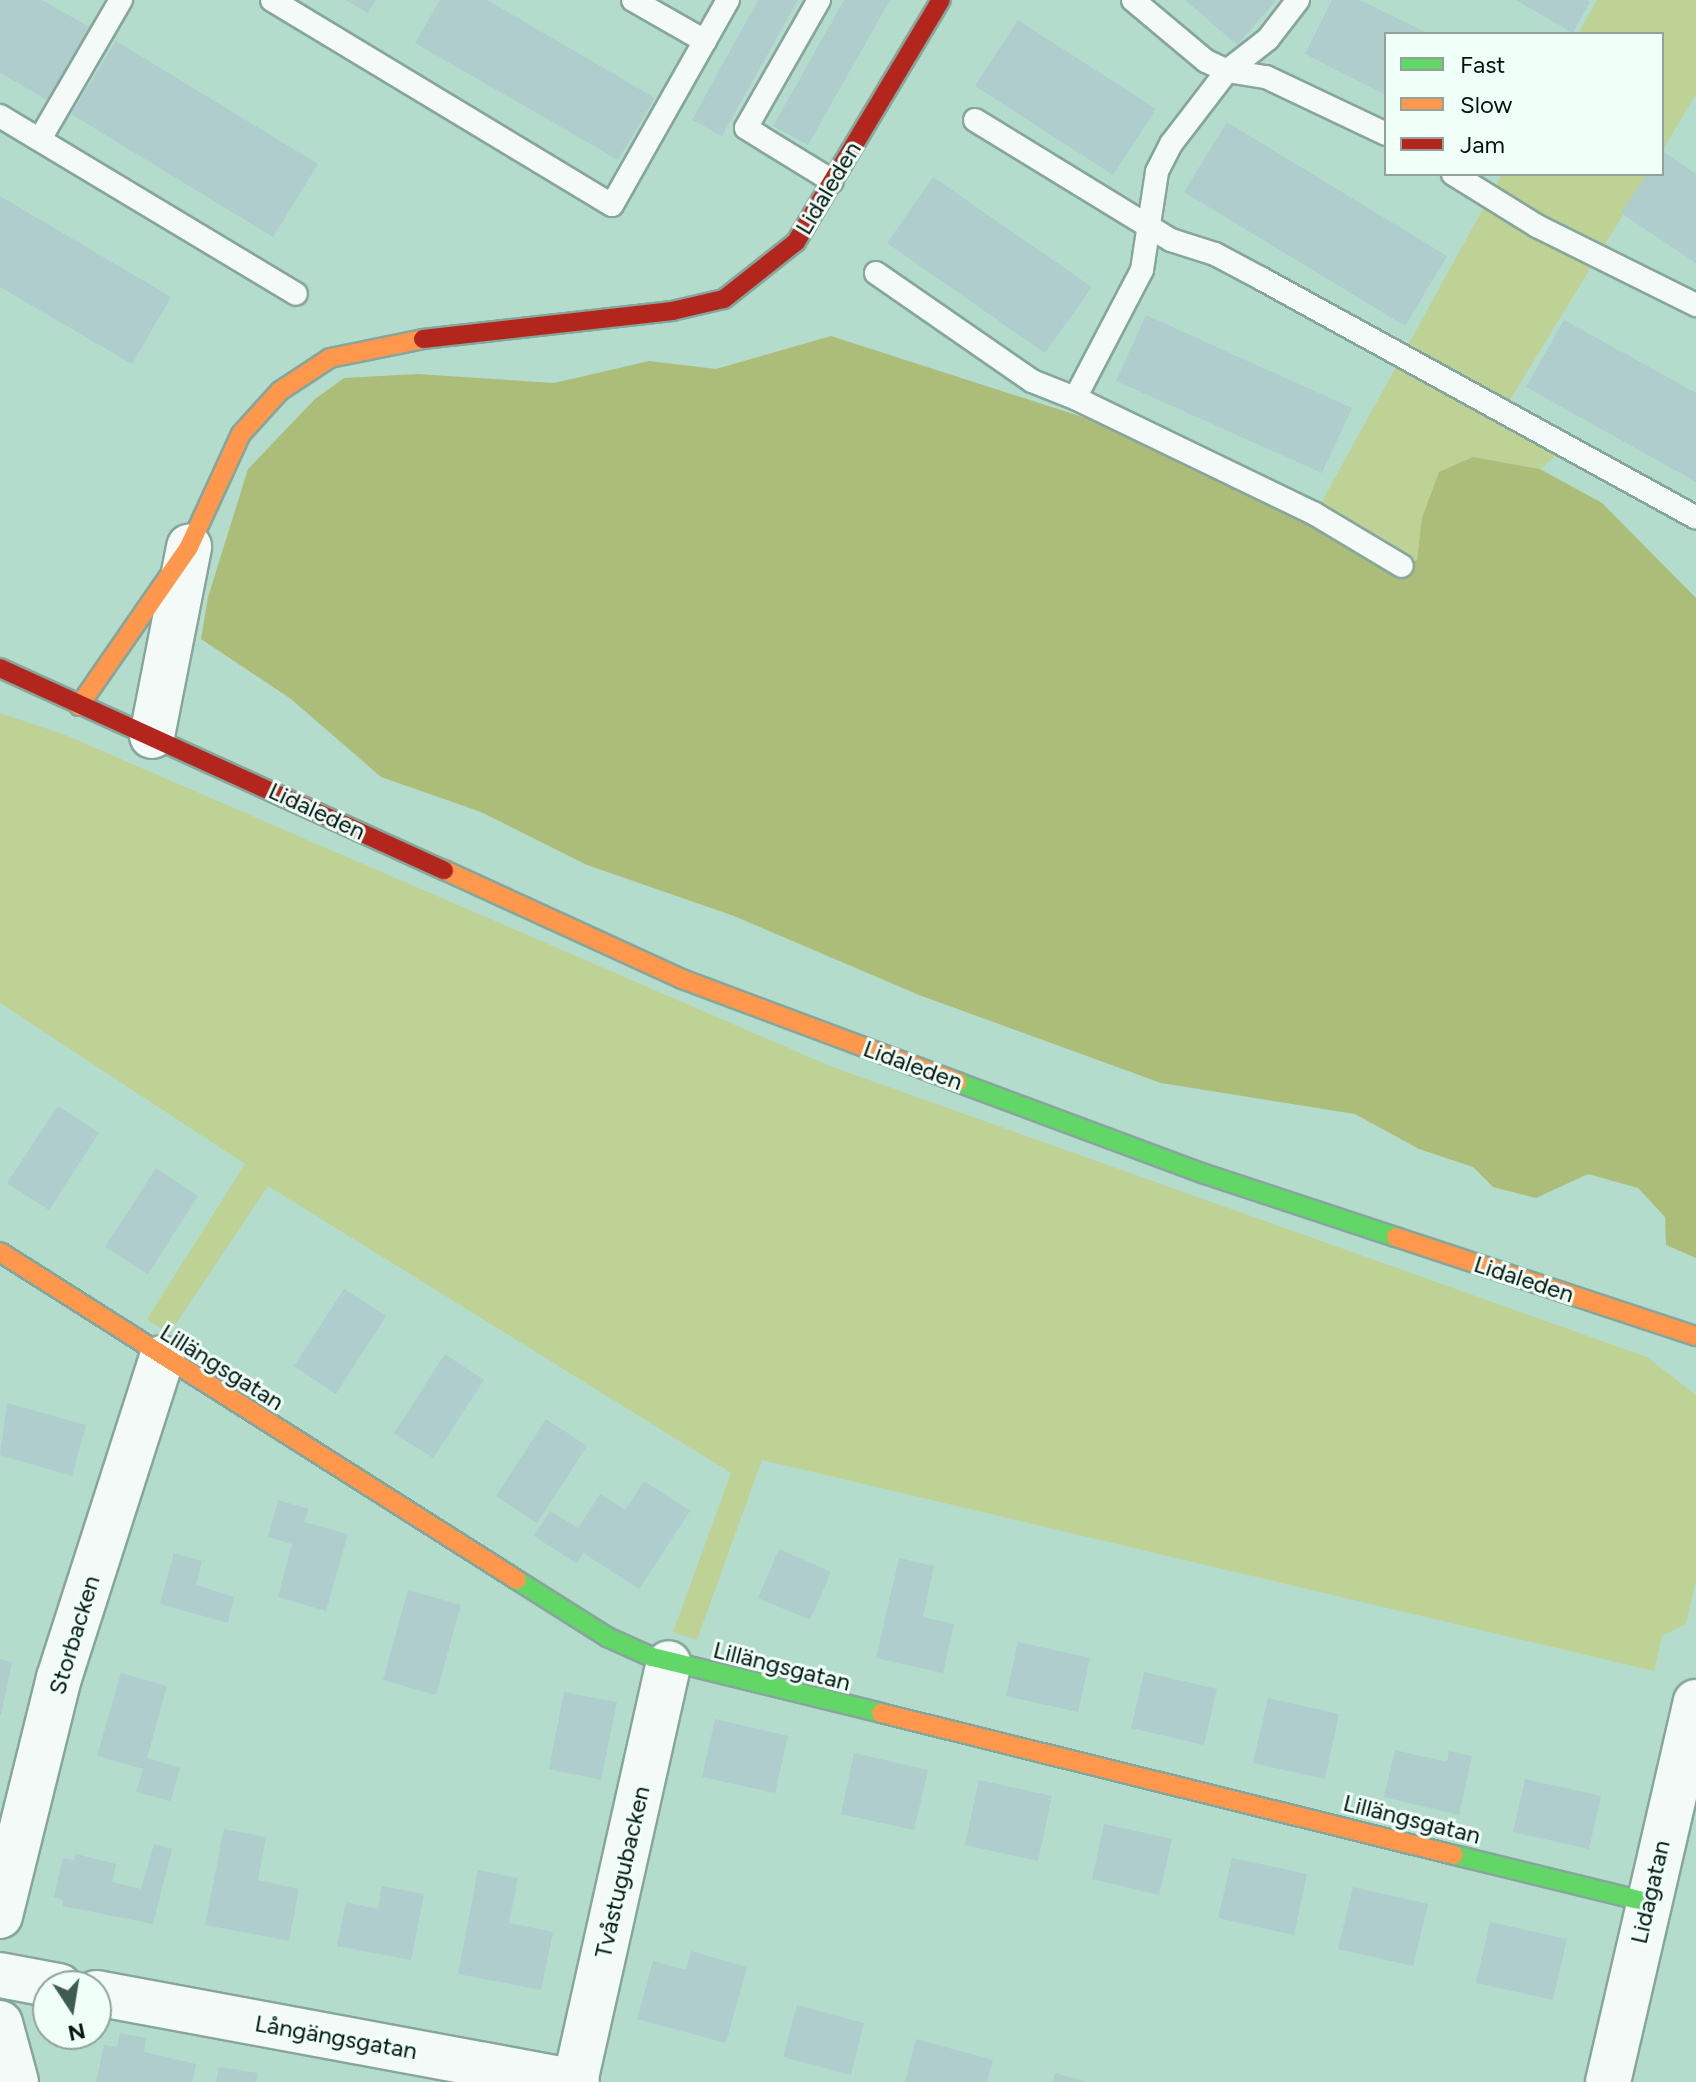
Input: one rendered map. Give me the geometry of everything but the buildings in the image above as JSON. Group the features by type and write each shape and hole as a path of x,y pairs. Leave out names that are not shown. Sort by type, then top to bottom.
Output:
{"street":[{"name":"Lidaleden","path":"79,706 147,614 189,547 241,434 280,391 330,358 400,342 672,311 724,299 796,242 941,0"},
{"name":"Lidaleden","path":"152,736 189,547"},
{"name":"Lidaleden","path":"0,668 682,979 1202,1173 1696,1336"},
{"name":"Lidaleden","path":"0,689 79,706"},
{"name":"Lillängsgatan","path":"0,1252 162,1358 607,1637 669,1663 1647,1902"},
{"name":"Storbacken","path":"0,1916 59,1678 162,1358"},
{"name":"Tvåstugubacken","path":"575,2082 669,1663"},
{"name":"Lidagatan","path":"1608,2082 1647,1902 1696,1702"},
{"path":"0,1975 32,1981"},
{"name":"Långängsgatan","path":"112,1996 575,2082"},
{"path":"0,2023 16,2082"}],"lane":[{"path":"40,139 121,0"},
{"path":"272,0 612,205 728,0"},
{"path":"633,0 705,41"},
{"path":"819,0 746,128 832,181"},
{"path":"1133,0 1206,61 1227,71 1266,77 1384,133"},
{"path":"1075,398 1142,270 1157,172 1171,144 1227,71 1268,39 1298,0"},
{"path":"0,116 296,294"},
{"path":"975,120 1171,240 1215,254 1696,518"},
{"path":"1456,176 1537,226 1696,305"},
{"path":"876,273 1032,381 1075,398 1315,514 1402,566"}],"green space":[{"path":"1597,0 1696,0 1696,94 1664,148 1664,32 1579,32"},
{"path":"1501,176 1647,176 1502,413 1565,448 1540,469 1473,457 1422,518 1417,560 1402,566 1315,514"},
{"path":"831,336 1129,432 1292,507 1391,572 1417,560 1422,518 1439,472 1473,457 1540,469 1602,503 1696,598 1696,1258 1666,1245 1665,1217 1638,1188 1588,1174 1536,1198 1493,1187 1473,1167 1419,1149 1355,1114 1161,1083 919,995 734,916 587,865 481,812 381,777 291,699 201,639 208,597 248,469 315,399 344,378 417,374 554,383 649,361 716,369"},
{"path":"0,713 63,734 830,1066 1647,1357 1696,1395 1696,1581 1686,1624 1662,1636 1654,1671 762,1460 697,1640 673,1632 731,1473 268,1186 169,1334 147,1319 245,1164 0,1003"}],"traffic: fast":[{"path":"957,1082 1202,1173 1396,1237"},
{"path":"517,1580 607,1637 652,1657 881,1713"},
{"path":"1454,1855 1647,1902"}],"traffic: slow":[{"path":"79,706 189,547 241,434 280,391 330,358 423,339"},
{"path":"444,870 682,979 957,1082"},
{"path":"1396,1237 1696,1336"},
{"path":"0,1252 517,1580"},
{"path":"881,1713 1454,1855"}],"traffic: jam":[{"path":"423,339 672,311 724,299 796,242 941,0"},
{"path":"0,668 444,870"}]}
